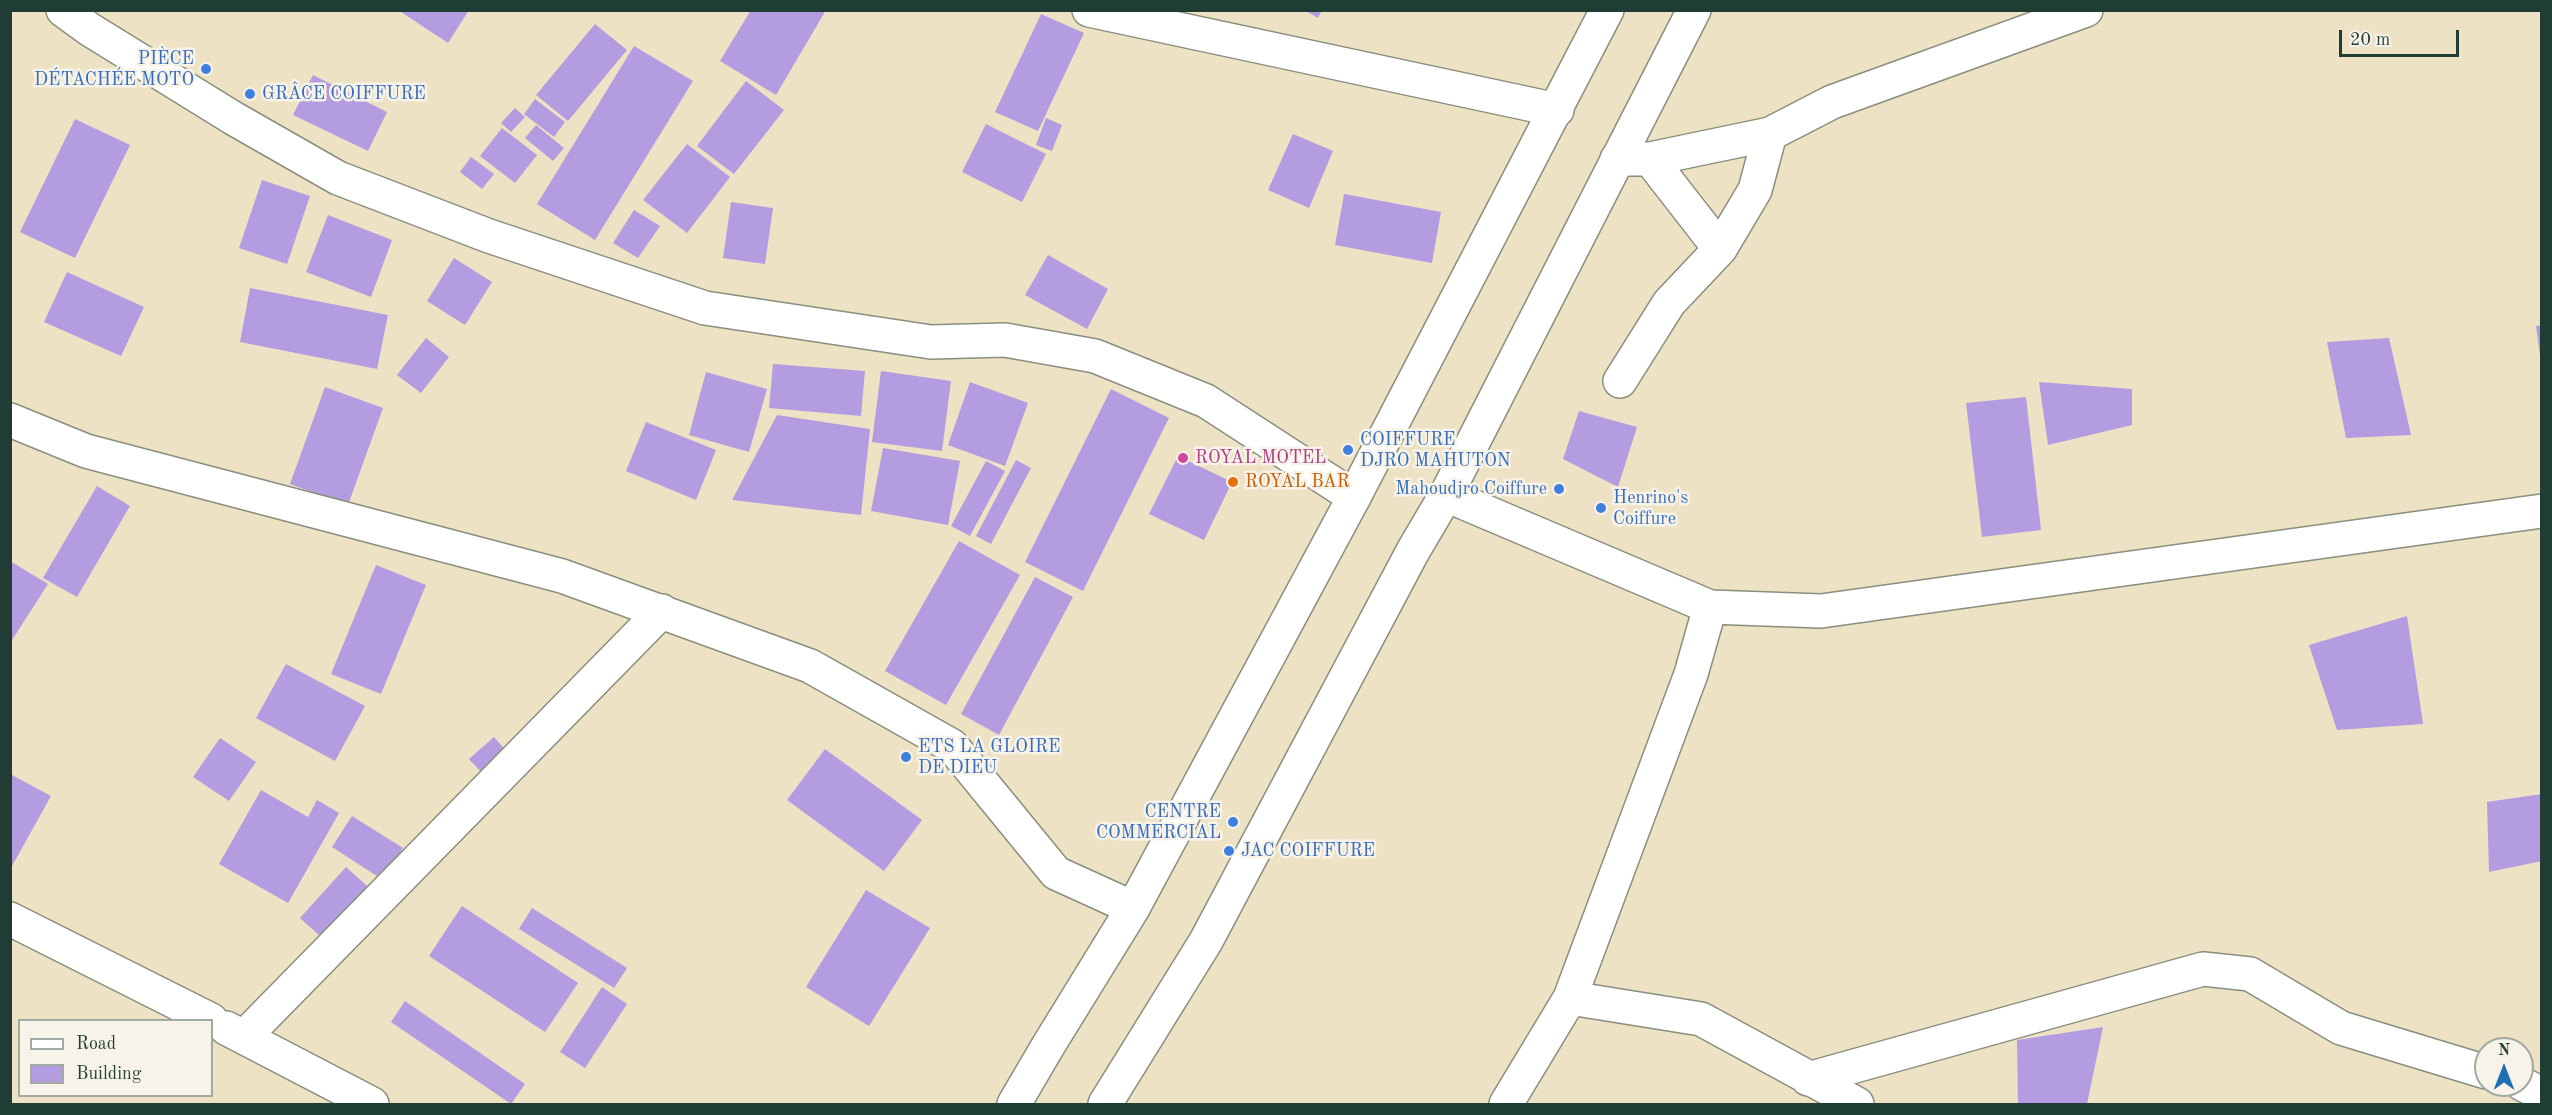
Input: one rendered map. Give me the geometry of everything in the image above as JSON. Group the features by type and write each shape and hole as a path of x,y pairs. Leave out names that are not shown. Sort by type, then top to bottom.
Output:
{"street":[{"path":"63,10 89,29 214,106 338,178 478,232 705,308 931,342 1005,340 1095,356 1206,401 1354,497"},
{"path":"1089,10 1557,110"},
{"path":"1014,1104 1133,908 1354,497 1607,10"},
{"path":"1105,1104 1206,941 1413,550 1446,495 1694,10"},
{"path":"1617,159 1650,159 1770,134 1832,102 2086,10"},
{"path":"1620,381 1669,303 1720,249 1755,190 1770,134"},
{"path":"1650,159 1720,249"},
{"path":"10,420 86,451 562,576 810,666 952,746 1056,873 1133,908"},
{"path":"1446,495 1710,607 1821,611 2541,511"},
{"path":"1506,1104 1570,998 1691,674 1710,607"},
{"path":"244,1037 662,611"},
{"path":"10,919 207,1019"},
{"path":"1808,1079 2203,969 2250,974 2341,1028 2474,1068"},
{"path":"1570,998 1701,1018 1857,1104"},
{"path":"213,1022 372,1104"}],"building":[{"path":"398,10 469,10 448,43"},
{"path":"751,10 826,10 776,95 720,61"},
{"path":"1304,10 1322,10 1318,18"},
{"path":"1041,14 1084,33 1038,131 995,112"},
{"path":"595,24 627,50 568,121 536,95"},
{"path":"634,46 693,81 595,240 537,204"},
{"path":"313,75 387,112 368,151 293,115"},
{"path":"746,81 784,110 734,174 697,146"},
{"path":"535,99 565,122 554,137 524,114"},
{"path":"515,108 525,117 511,132 501,123"},
{"path":"1046,118 1062,125 1052,151 1036,145"},
{"path":"75,119 130,145 75,258 20,232"},
{"path":"986,124 1046,154 1022,202 962,172"},
{"path":"536,125 564,148 553,161 525,138"},
{"path":"502,128 537,155 515,183 480,156"},
{"path":"1293,134 1333,151 1309,208 1268,190"},
{"path":"687,144 730,177 687,233 643,200"},
{"path":"471,157 494,174 482,189 460,172"},
{"path":"262,180 310,196 287,264 239,248"},
{"path":"1344,194 1441,212 1432,263 1335,245"},
{"path":"731,202 773,208 765,264 723,258"},
{"path":"634,210 660,226 638,258 613,243"},
{"path":"328,215 392,240 371,297 306,272"},
{"path":"1048,255 1108,289 1087,329 1025,295"},
{"path":"454,258 492,282 465,325 427,301"},
{"path":"67,272 144,307 121,356 44,322"},
{"path":"250,288 388,315 377,369 240,342"},
{"path":"2542,325 2542,354 2540,355 2536,326"},
{"path":"426,338 449,357 421,393 397,375"},
{"path":"2389,338 2411,435 2346,438 2327,342"},
{"path":"773,364 865,371 861,416 769,408"},
{"path":"881,371 951,381 942,451 872,442"},
{"path":"706,372 767,389 749,452 689,435"},
{"path":"970,382 1028,403 1005,466 948,445"},
{"path":"2039,382 2132,389 2132,425 2048,445"},
{"path":"325,387 383,408 348,505 290,484"},
{"path":"1111,389 1169,418 1083,591 1025,562"},
{"path":"2026,397 2041,530 1982,537 1966,403"},
{"path":"1579,411 1637,427 1618,487 1563,459"},
{"path":"777,415 870,429 861,515 732,500"},
{"path":"646,422 716,450 696,500 626,471"},
{"path":"883,448 960,461 948,525 871,511"},
{"path":"1178,456 1232,482 1204,540 1149,514"},
{"path":"1016,460 1031,468 991,544 976,536"},
{"path":"986,461 1005,471 970,536 951,526"},
{"path":"97,486 130,506 77,597 43,578"},
{"path":"959,541 1020,575 946,705 885,671"},
{"path":"10,561 48,584 12,640 10,639"},
{"path":"376,565 426,585 381,694 331,674"},
{"path":"1035,577 1073,597 999,735 961,714"},
{"path":"2407,616 2423,724 2337,730 2309,645"},
{"path":"286,664 365,706 335,761 256,718"},
{"path":"494,737 508,753 484,775 469,759"},
{"path":"220,738 256,762 229,801 193,777"},
{"path":"825,749 922,820 884,871 787,800"},
{"path":"10,774 51,796 12,866 10,865"},
{"path":"261,790 308,817 317,800 339,813 288,903 219,864"},
{"path":"2542,794 2542,861 2489,872 2487,802"},
{"path":"352,816 403,848 383,880 332,847"},
{"path":"346,867 376,894 330,945 300,918"},
{"path":"866,890 930,928 869,1026 806,987"},
{"path":"462,906 578,983 545,1032 429,956"},
{"path":"532,908 627,968 614,988 519,929"},
{"path":"602,987 627,1004 585,1068 560,1052"},
{"path":"405,1001 525,1084 511,1104 391,1022"},
{"path":"2103,1027 2087,1104 2018,1104 2017,1040"}],"place":[{"name":"PIÈCE DÉTACHÉE MOTO","path":"206,69"},
{"name":"GRÂCE COIFFURE","path":"250,94"},
{"name":"COIFFURE DJRO MAHUTON","path":"1348,450"},
{"name":"ROYAL MOTEL","path":"1183,458"},
{"name":"ROYAL BAR","path":"1233,482"},
{"name":"Mahoudjro Coiffure","path":"1559,489"},
{"name":"Henrino's Coiffure","path":"1601,508"},
{"name":"ETS LA GLOIRE DE DIEU","path":"906,757"},
{"name":"CENTRE COMMERCIAL","path":"1233,822"},
{"name":"JAC COIFFURE","path":"1229,851"}]}
